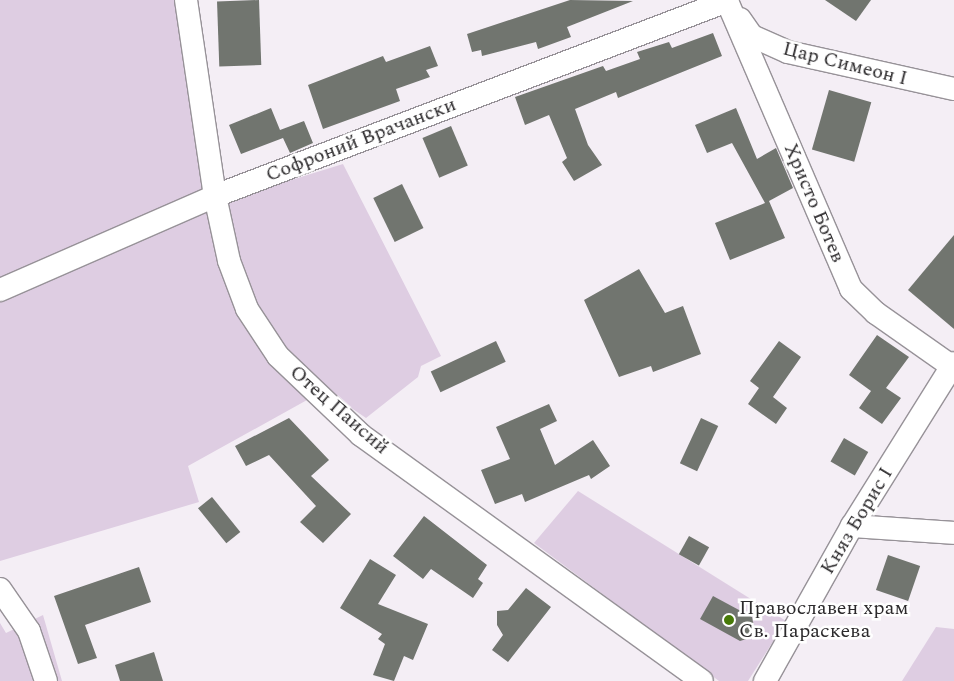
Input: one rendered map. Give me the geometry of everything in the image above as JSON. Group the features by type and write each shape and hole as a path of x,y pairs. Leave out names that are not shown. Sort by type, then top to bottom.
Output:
{"street":[{"name":"Отец Паисий","path":"186,0 215,196 229,261 247,310 278,356 309,390 362,435 702,681"},
{"name":"Софроний Врачански","path":"0,290 215,196 727,1"},
{"name":"Цар Симеон I","path":"727,1 752,36 788,52 954,89"},
{"name":"Христо Ботев","path":"727,1 851,289 876,313 952,364"},
{"name":"Княз Борис I","path":"765,681 852,526 952,364"},
{"path":"852,526 954,532"},
{"path":"0,589 29,631 46,681"}],"shaded area":[{"path":"0,0 198,0 227,200 343,164 441,356 421,366 418,377 366,418 325,390 188,466 199,502 0,561"},
{"path":"578,491 786,621 748,681 719,681 534,543"},
{"path":"43,615 62,681 0,681 0,623 6,633"},
{"path":"936,627 954,629 954,681 902,681"}],"building":[{"path":"259,0 261,65 219,66 217,1"},
{"path":"570,0 633,1 567,27 571,37 538,49 536,42 482,56 481,50 472,52 467,34"},
{"path":"825,0 871,0 856,21"},
{"path":"713,33 722,56 618,98 616,92 575,109 588,145 602,165 574,181 562,162 567,158 549,115 525,125 515,97 603,66 606,71 640,59 637,52 669,42 672,48"},
{"path":"430,46 438,66 426,70 430,77 396,89 400,101 323,129 308,85 383,56 386,62"},
{"path":"829,90 871,102 854,162 812,150"},
{"path":"271,108 280,130 304,121 313,143 290,153 283,138 241,154 229,125"},
{"path":"736,108 757,159 776,148 793,188 769,201 785,238 730,260 715,223 765,203 732,143 707,153 695,125"},
{"path":"451,126 468,166 439,178 422,138"},
{"path":"402,184 423,228 395,242 373,198"},
{"path":"954,235 954,329 908,290"},
{"path":"639,269 665,313 683,306 701,354 653,372 651,366 619,377 584,300"},
{"path":"877,335 909,357 886,388 901,398 882,424 859,408 871,391 849,375"},
{"path":"496,341 506,362 440,392 431,371"},
{"path":"779,341 801,357 773,397 787,408 776,424 748,404 759,388 750,381"},
{"path":"549,404 557,421 540,429 555,465 593,440 610,466 591,479 589,475 525,502 522,494 495,504 481,470 510,459 496,427"},
{"path":"289,418 329,460 311,476 351,514 323,543 300,522 316,506 269,455 246,466 235,446"},
{"path":"701,418 718,426 697,471 680,463"},
{"path":"844,438 868,452 855,475 830,461"},
{"path":"212,497 240,532 226,543 198,508"},
{"path":"424,516 487,565 478,579 483,583 473,598 431,569 423,579 393,556"},
{"path":"689,536 709,547 699,566 679,554"},
{"path":"888,555 920,566 908,601 876,590"},
{"path":"370,559 396,575 378,604 428,624 413,660 404,656 394,681 373,675 385,644 378,639 382,634 340,608"},
{"path":"139,567 151,602 85,625 97,658 78,664 54,596"},
{"path":"526,588 551,607 508,662 492,650 503,635 497,625 497,611 508,610"},
{"path":"713,596 752,617 756,636 740,641 700,619"},
{"path":"154,652 163,681 120,681 115,665"}],"place":[{"name":"Православен храм Св. Параскева","path":"729,620"}]}
